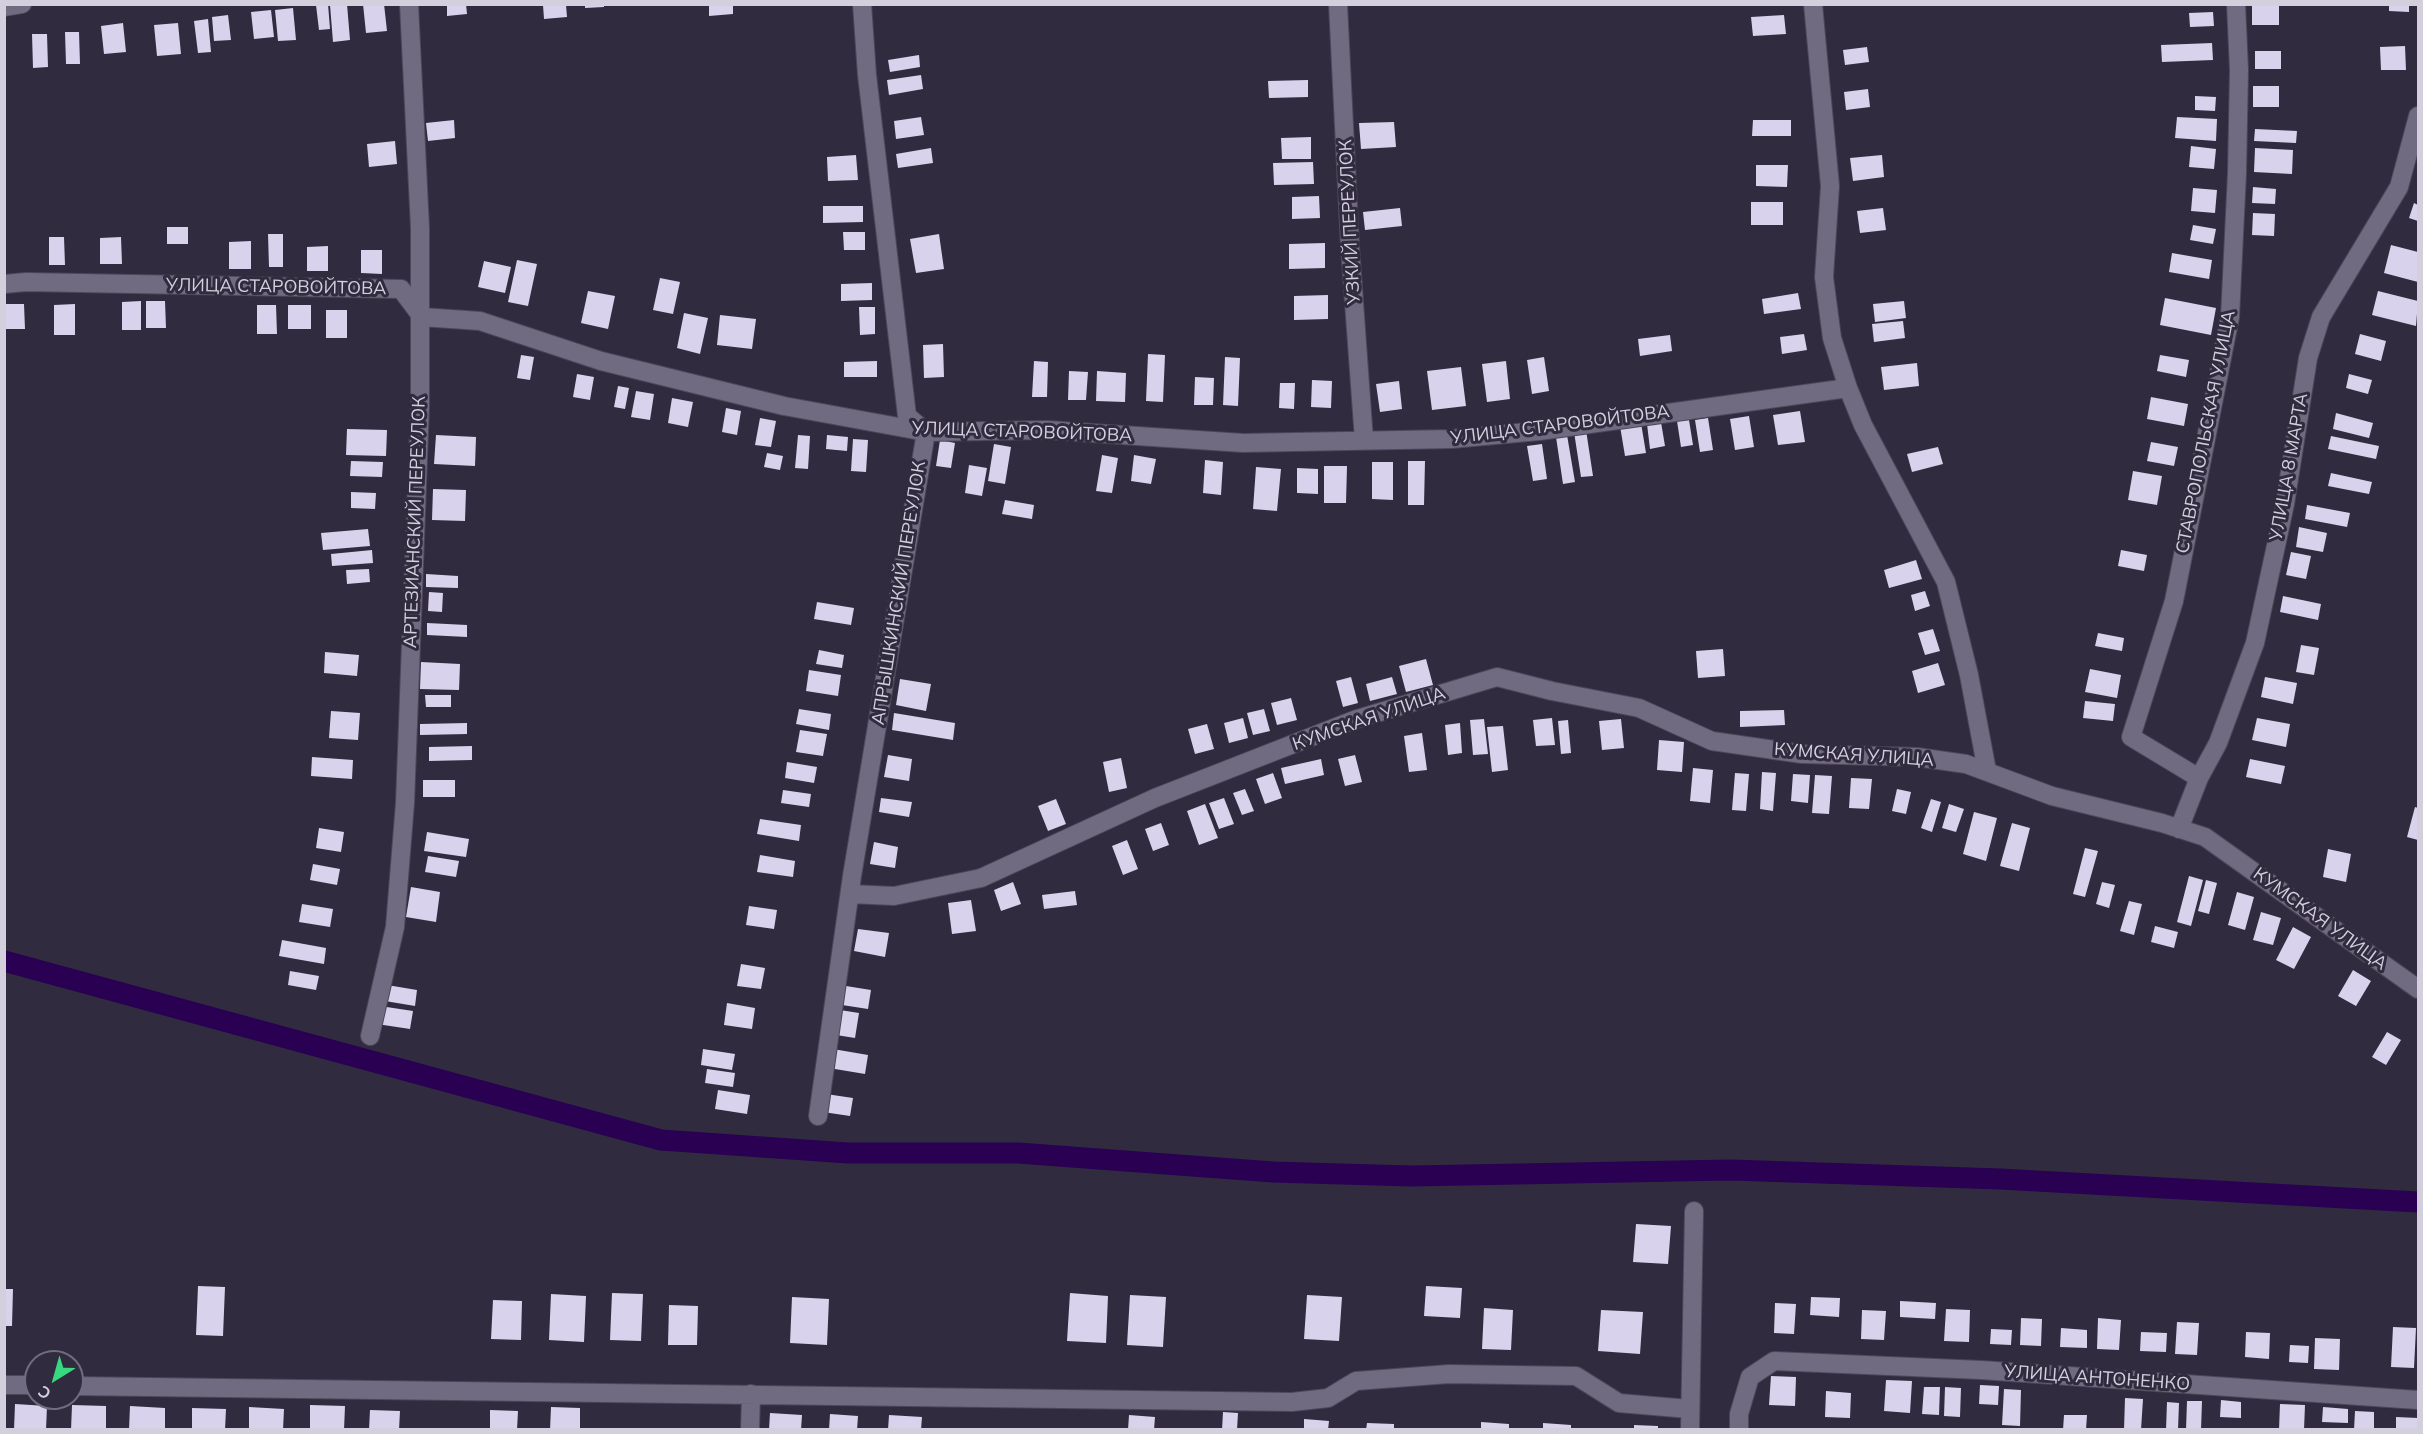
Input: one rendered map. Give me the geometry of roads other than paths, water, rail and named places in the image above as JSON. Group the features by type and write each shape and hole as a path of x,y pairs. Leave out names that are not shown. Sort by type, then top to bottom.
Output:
{"street":[{"path":"4,7 22,4"},
{"name":"АРТЕЗИАНСКИЙ ПЕРЕУЛОК","path":"370,1036 395,927 405,803 422,317 409,4"},
{"path":"862,4 867,75 907,416 926,432"},
{"name":"УЗКИЙ ПЕРЕУЛОК","path":"1338,4 1350,247 1364,440"},
{"path":"1813,4 1830,186 1824,277 1832,338 1863,425 1946,582 1969,675 1987,771"},
{"name":"СТАВРОПОЛЬСКАЯ УЛИЦА","path":"2199,778 2131,737 2174,601 2230,317 2239,70 2236,4"},
{"name":"УЛИЦА 8 МАРТА","path":"2179,829 2199,778 2218,743 2255,643 2285,504 2308,358 2321,317 2399,187 2418,116"},
{"name":"УЛИЦА СТАРОВОЙТОВА","path":"4,284 26,282 401,289 422,317 480,321 601,361 784,406 926,432 1047,430 1243,443 1451,439 1539,431 1848,388"},
{"name":"АПРЫШКИНСКИЙ ПЕРЕУЛОК","path":"819,1116 850,894 926,432"},
{"name":"КУМСКАЯ УЛИЦА","path":"850,894 894,896 981,878 1155,798 1357,719 1497,677 1639,708 1712,741 1802,754 1917,757 1966,764 2052,796 2205,837 2418,989"},
{"path":"1690,1430 1694,1211"},
{"name":"УЛИЦА АНТОНЕНКО","path":"1739,1430 1739,1414 1750,1377 1774,1361 1981,1370 2418,1400"},
{"path":"84,1386 377,1392 751,1394 1293,1402 1328,1398 1356,1381 1449,1374 1576,1376 1619,1403 1689,1409"},
{"path":"4,1385 24,1385"},
{"path":"750,1430 751,1394"}],"waterway":[{"path":"4,961 661,1140 848,1153 1018,1153 1273,1172 1411,1176 1731,1170 2000,1179 2418,1202"}]}
